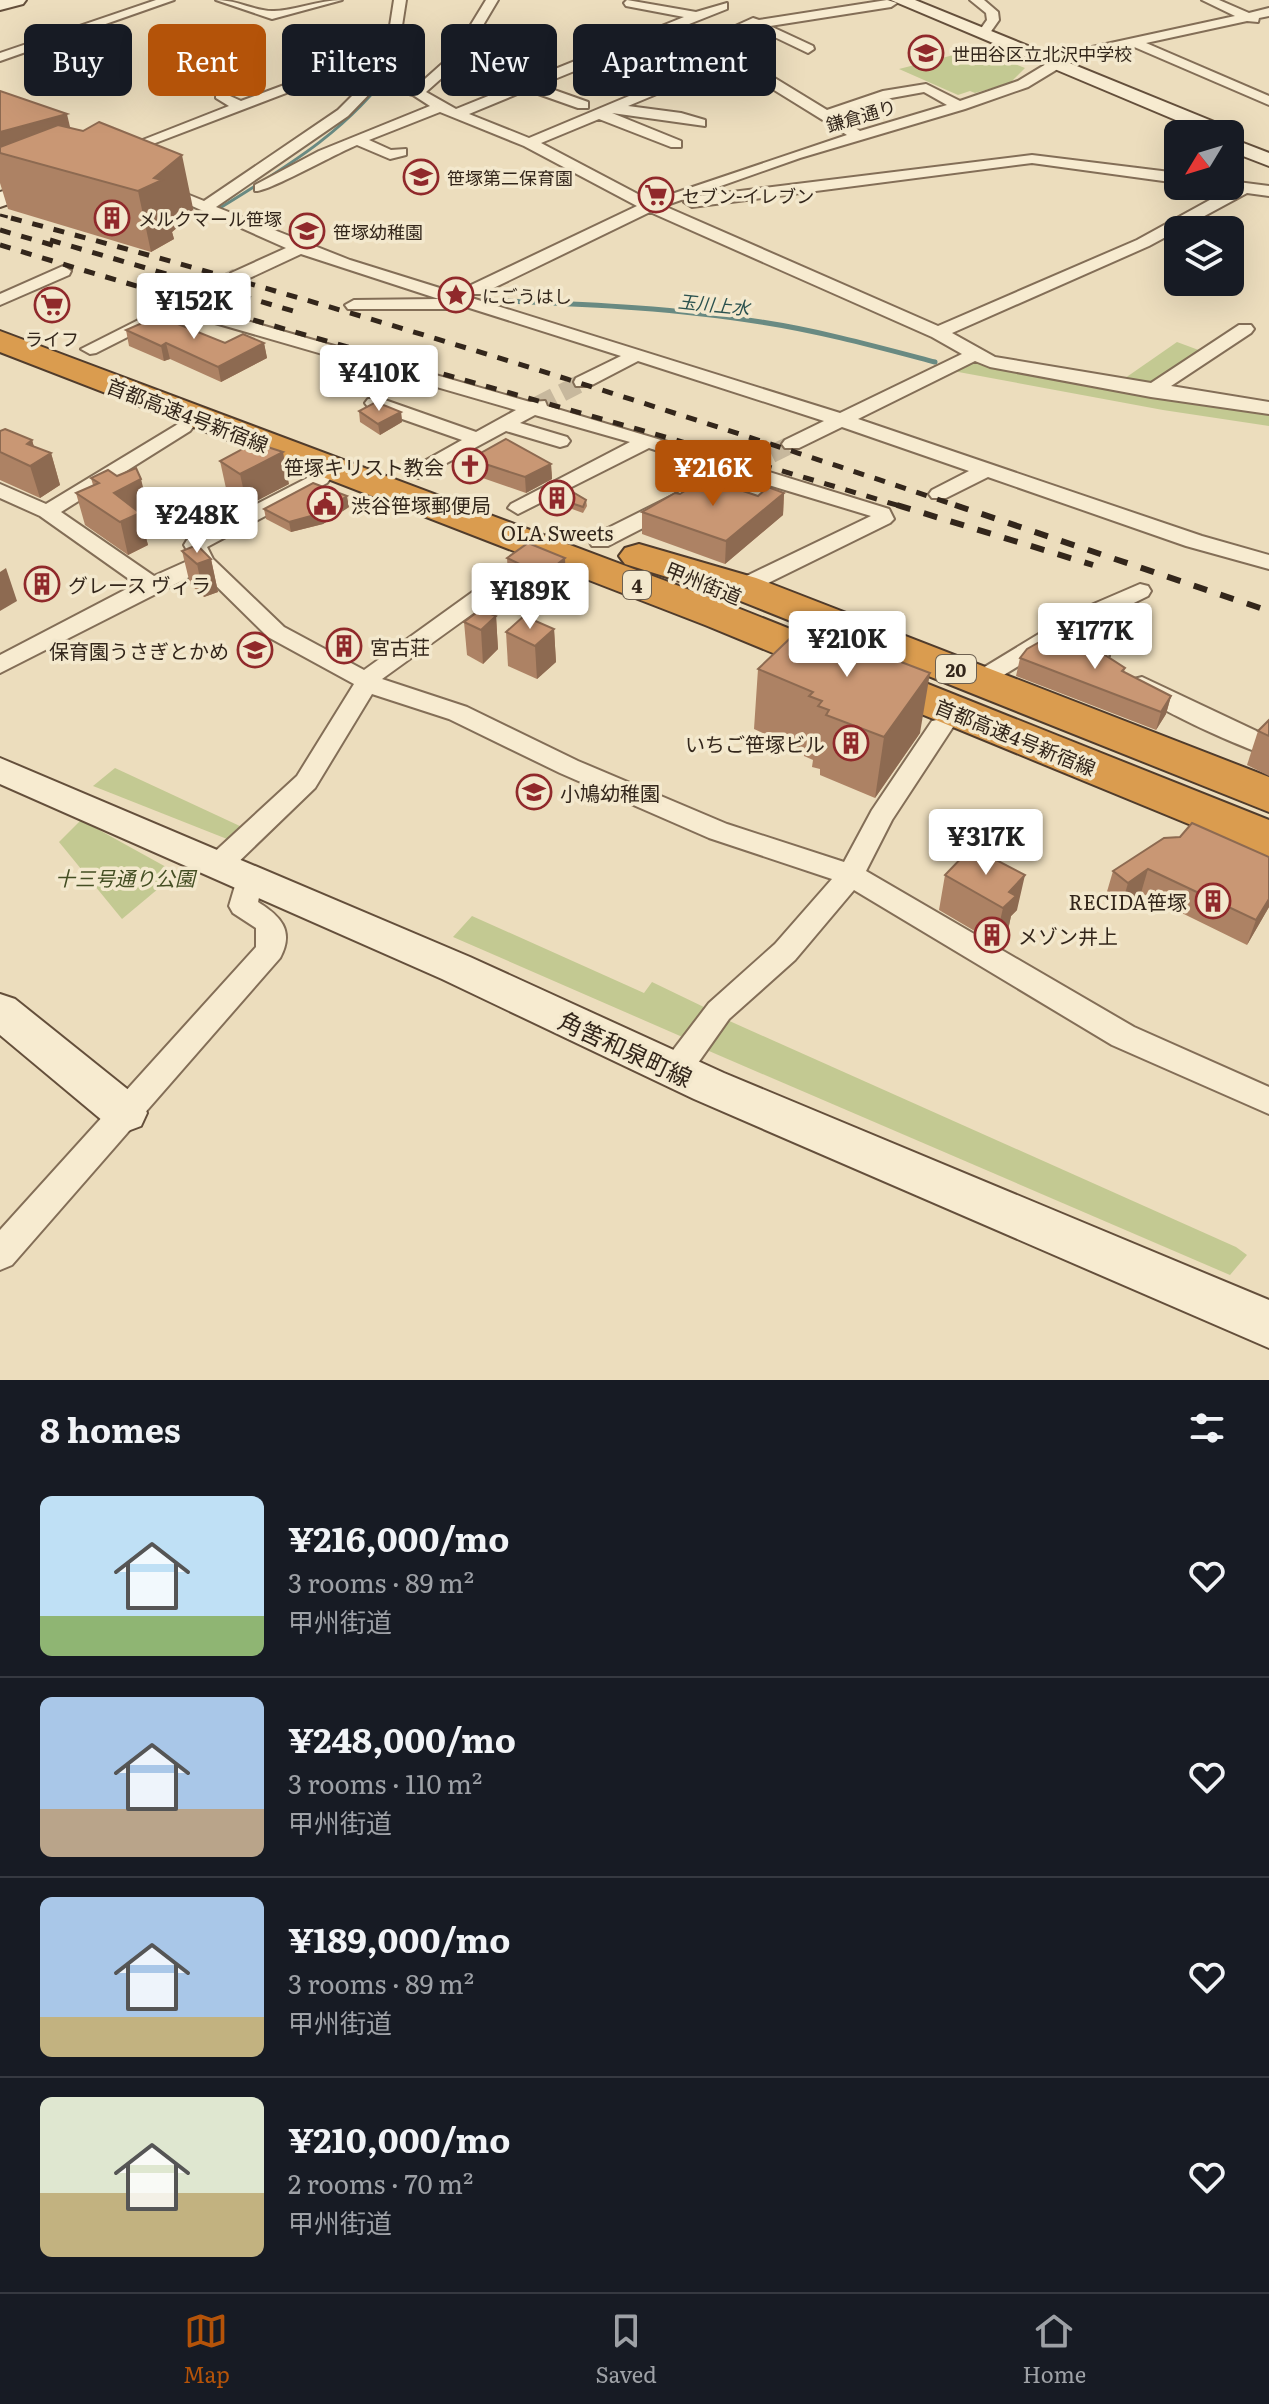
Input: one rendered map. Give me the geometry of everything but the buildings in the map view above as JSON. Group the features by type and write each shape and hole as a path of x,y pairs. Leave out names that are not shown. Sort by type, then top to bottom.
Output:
{"highway":[{"name":"甲州街道","path":"0,314 518,508 623,565 810,659 1269,846"},
{"name":"首都高速4号新宿線","path":"0,327 732,604 1269,820"},
{"name":"首都高速4号新宿線","path":"0,341 720,616 1269,839"},
{"name":"甲州街道","path":"0,355 532,560 623,565 1269,811"},
{"name":"20","path":"623,565 742,587 1269,795"},
{"path":"623,565 941,727 1269,866"}],"main road":[{"path":"0,5 17,0"},
{"path":"891,1 983,34 1174,120"},
{"path":"891,1 1190,120"},
{"path":"1244,141 1269,151"},
{"path":"1244,150 1269,160"},
{"path":"0,200 66,175"},
{"name":"角筈和泉町線","path":"0,770 456,968 675,1071 1262,1321"},
{"path":"0,1011 125,1113"}],"street":[{"path":"0,57 168,0"},
{"path":"222,0 272,15 336,0"},
{"path":"396,24 400,0"},
{"path":"425,86 458,56 492,0"},
{"path":"806,0 824,14"},
{"path":"976,0 992,12 993,20 983,34"},
{"path":"1208,0 1269,26"},
{"path":"673,24 696,16 719,2 757,24 891,1"},
{"path":"630,3 696,16"},
{"name":"鎌倉通り","path":"473,296 579,238 650,206 1023,84 1052,66 1088,52 1269,12"},
{"path":"776,33 808,49"},
{"path":"1133,42 1269,101"},
{"path":"776,83 859,136"},
{"path":"824,116 888,94 926,88 960,106"},
{"path":"105,158 282,89"},
{"path":"223,96 239,105"},
{"path":"215,210 363,96"},
{"path":"424,96 440,107 529,143 650,206 938,333 962,361"},
{"path":"458,113 500,96"},
{"path":"557,96 583,105"},
{"path":"529,143 644,96"},
{"path":"215,210 277,177 440,107"},
{"path":"607,112 669,115 700,123"},
{"path":"607,112 676,144"},
{"path":"360,141 390,155 401,152"},
{"path":"674,198 688,202 1032,159 1164,176"},
{"path":"146,182 300,248 440,293 473,296 1194,541 1269,562"},
{"path":"1244,188 1269,191"},
{"path":"938,333 1143,243 1215,200"},
{"path":"237,277 300,248"},
{"path":"0,300 63,271"},
{"path":"413,306 440,293"},
{"path":"354,305 413,306 473,296"},
{"path":"90,349 177,305 536,406 882,513 883,519 742,587"},
{"path":"1151,391 1245,329"},
{"path":"583,382 638,354"},
{"path":"792,444 962,361 990,362 1151,391 1269,408"},
{"path":"375,403 475,438"},
{"path":"419,472 536,406"},
{"path":"502,424 560,441"},
{"path":"47,512 183,427"},
{"path":"518,508 647,441"},
{"path":"623,565 744,468"},
{"path":"939,494 988,469"},
{"path":"320,479 195,545 204,562 276,632 367,681 458,713 593,778 718,831 851,875 1123,1036 1269,1101"},
{"path":"0,511 10,495 47,512 152,585"},
{"path":"0,1254 270,950 270,923 243,906 234,870 306,782 367,681 532,560"},
{"path":"0,665 152,585 204,562"},
{"path":"981,679 1058,632 1140,591"},
{"path":"1058,632 1171,703 1269,747"},
{"path":"675,1071 719,1011 785,952 851,875 881,817 941,727"}],"green space":[{"path":"977,49 1025,68 1010,83 958,95 899,69"},
{"path":"1177,342 1204,352 1152,388 1118,383"},
{"path":"972,360 1269,411 1269,426 1163,410 953,371"},
{"name":"十三号通り公園","path":"115,768 242,827 227,839 93,786"},
{"name":"十三号通り公園","path":"81,820 177,873 122,919 59,842"},
{"path":"472,916 644,993 652,982 708,1009 687,1039 453,937"},
{"path":"725,1019 1236,1247 1247,1255 1230,1275 709,1051 708,1039"}],"waterway":[{"name":"玉川上水","path":"215,211 312,148 369,96"},
{"name":"玉川上水","path":"486,300 624,307 727,317 827,335 935,362"}],"tunnel":[{"path":"180,304 237,277"},
{"path":"538,405 583,382"},
{"path":"747,466 792,444"}],"railway":[{"path":"0,215 19,220"},
{"path":"11,218 250,284 488,355 957,506"},
{"path":"0,230 59,247"},
{"path":"50,240 300,313"},
{"path":"0,245 903,507"},
{"path":"897,505 1093,565"},
{"path":"957,506 1269,611"}],"place":[{"name":"世田谷区立北沢中学校","path":"926,53"},
{"name":"笹塚第二保育園","path":"421,177"},
{"name":"セブン-イレブン","path":"656,195"},
{"name":"メルクマール笹塚","path":"112,218"},
{"name":"笹塚幼稚園","path":"307,231"},
{"name":"にごうはし","path":"456,295"},
{"name":"ライフ","path":"52,305"},
{"name":"笹塚キリスト教会","path":"470,466"},
{"name":"OLA Sweets","path":"557,498"},
{"name":"渋谷笹塚郵便局","path":"325,504"},
{"name":"グレース ヴィラ","path":"42,584"},
{"name":"宮古荘","path":"344,646"},
{"name":"保育園うさぎとかめ","path":"255,650"},
{"name":"いちご笹塚ビル","path":"851,743"},
{"name":"小鳩幼稚園","path":"534,792"},
{"name":"RECIDA笹塚","path":"1213,901"},
{"name":"メゾン井上","path":"992,935"}]}
